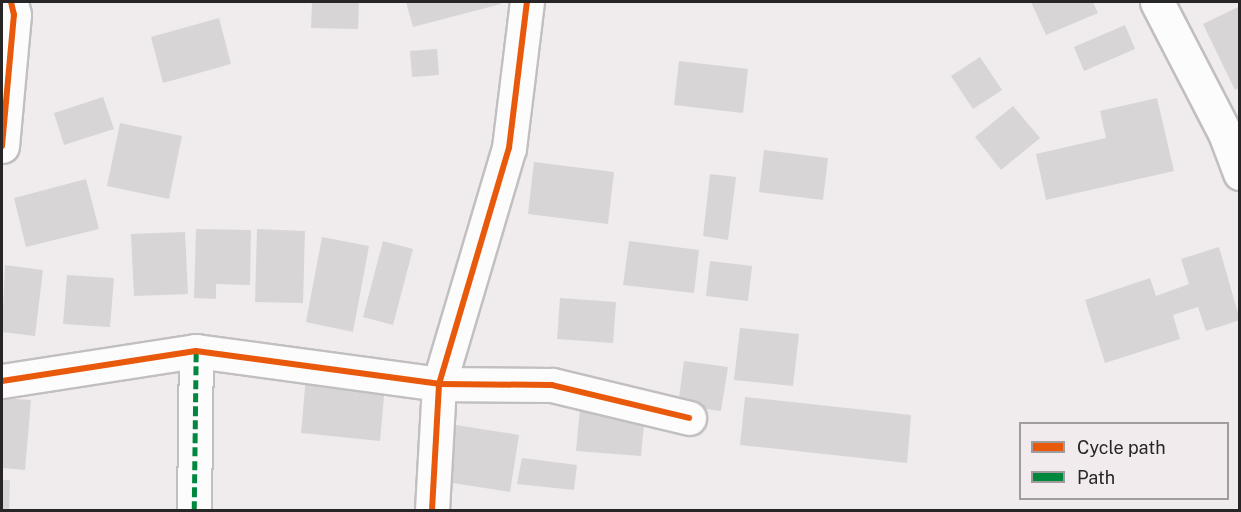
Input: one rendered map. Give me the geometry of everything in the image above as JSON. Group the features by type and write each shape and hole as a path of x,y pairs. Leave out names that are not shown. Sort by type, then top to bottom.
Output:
{"street":[{"path":"2,146 14,15 11,2"},
{"path":"432,510 439,384 509,148 527,2"},
{"path":"1157,2 1232,130 1239,173"},
{"path":"194,510 196,351"},
{"path":"2,381 196,351 439,384 552,385 689,418"}],"building":[{"path":"312,2 359,2 358,29 311,28"},
{"path":"406,2 500,2 501,4 413,27"},
{"path":"1031,2 1093,2 1098,13 1046,35"},
{"path":"1240,6 1240,87 1235,90 1203,24"},
{"path":"219,18 231,64 163,83 151,37"},
{"path":"1125,25 1135,49 1084,71 1074,47"},
{"path":"437,49 439,75 412,77 410,51"},
{"path":"980,57 1002,90 973,109 951,76"},
{"path":"679,61 748,69 743,113 674,105"},
{"path":"103,97 114,129 64,145 54,113"},
{"path":"1157,98 1174,171 1046,200 1036,154 1106,138 1100,111"},
{"path":"1013,106 1040,138 1001,170 975,137"},
{"path":"120,123 182,136 169,199 107,186"},
{"path":"764,150 828,158 823,200 759,192"},
{"path":"534,162 614,172 608,224 528,214"},
{"path":"710,174 736,177 728,240 703,236"},
{"path":"86,179 99,229 26,247 14,198"},
{"path":"196,229 251,230 250,285 216,284 216,299 194,298"},
{"path":"257,229 305,231 303,303 255,302"},
{"path":"185,232 188,294 134,296 131,234"},
{"path":"322,237 369,246 353,332 306,322"},
{"path":"383,241 413,249 393,325 363,317"},
{"path":"629,241 699,250 694,293 623,285"},
{"path":"1219,247 1240,320 1206,331 1198,307 1173,315 1180,339 1105,363 1085,300 1150,278 1156,296 1189,284 1181,259"},
{"path":"710,261 752,266 748,301 706,296"},
{"path":"5,265 43,270 35,336 2,332"},
{"path":"67,275 114,278 110,327 63,324"},
{"path":"560,298 616,302 613,343 557,339"},
{"path":"740,328 799,334 793,386 734,380"},
{"path":"684,361 728,367 721,411 678,405"},
{"path":"306,376 385,384 380,441 301,433"},
{"path":"745,397 911,415 907,463 740,445"},
{"path":"2,398 31,400 25,470 2,468"},
{"path":"580,409 645,414 641,456 576,451"},
{"path":"449,424 519,435 510,492 440,481"},
{"path":"522,458 577,465 574,490 517,484"},
{"path":"2,480 10,480 9,510 2,510"}],"marked path":[{"path":"194,510 196,351"}],"cycle path":[{"path":"2,146 14,15 11,2"},
{"path":"432,510 439,384 509,148 527,2"},
{"path":"2,381 196,351 439,384 552,385 689,418"}]}
